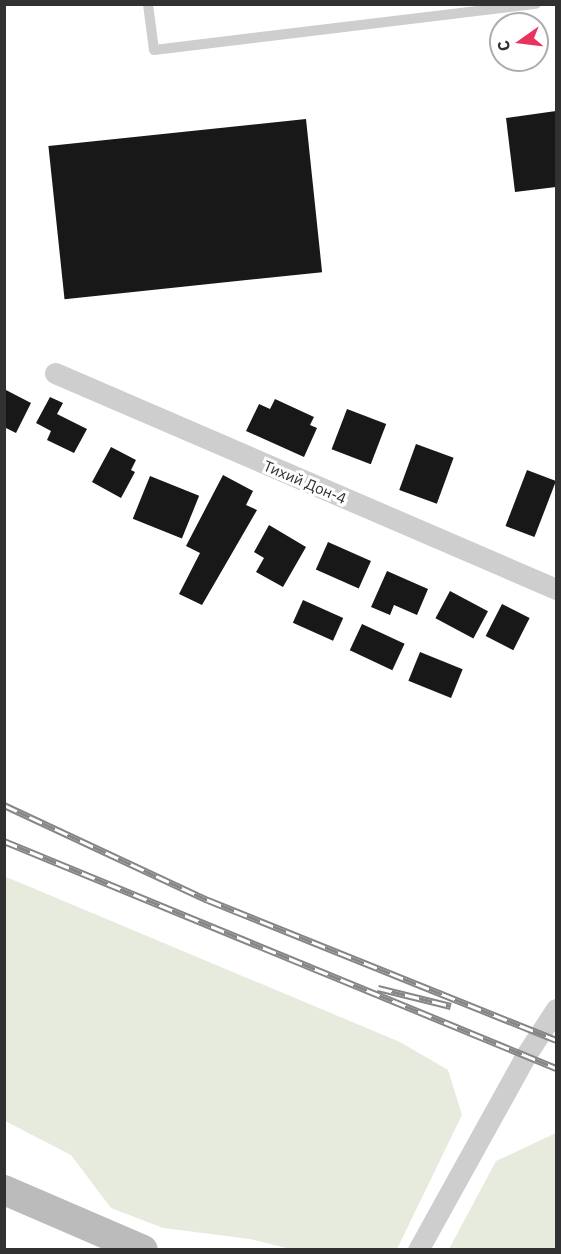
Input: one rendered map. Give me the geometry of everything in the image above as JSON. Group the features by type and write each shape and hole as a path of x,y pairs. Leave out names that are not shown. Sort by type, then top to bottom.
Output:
{"street":[{"name":"Тихий Дон-4","path":"56,373 556,589"},
{"path":"418,1250 526,1055 556,1010"},
{"path":"4,1190 142,1250"}],"lane":[{"path":"148,4 154,50 536,4"}],"shaded area":[{"path":"4,876 400,1042 448,1070 462,1115 397,1249 290,1249 250,1239 163,1228 111,1208 71,1155 5,1121"},
{"path":"556,1133 556,1249 449,1249 496,1161"}],"building":[{"path":"556,111 556,187 515,192 506,118"},
{"path":"306,119 322,272 65,299 48,146"},
{"path":"4,389 31,403 16,433 4,427"},
{"path":"50,397 63,403 57,414 87,429 74,453 47,440 51,431 36,423"},
{"path":"275,399 314,417 310,425 317,428 304,457 246,431 259,404 270,409"},
{"path":"347,409 386,424 371,464 332,449"},
{"path":"416,444 454,458 437,504 399,490"},
{"path":"111,447 136,460 131,470 135,472 121,498 92,482"},
{"path":"527,470 556,481 534,537 505,526"},
{"path":"223,475 253,491 246,505 257,510 202,605 179,594 200,553 186,546"},
{"path":"150,476 199,496 182,539 133,519"},
{"path":"269,525 306,547 283,587 256,572 264,558 254,552"},
{"path":"328,542 371,561 359,589 316,569"},
{"path":"387,571 428,589 417,615 394,605 390,615 371,607"},
{"path":"450,591 488,611 473,639 435,618"},
{"path":"303,600 343,618 333,641 293,623"},
{"path":"502,604 530,618 513,650 486,636"},
{"path":"362,624 405,644 392,670 350,650"},
{"path":"420,652 463,669 451,698 408,681"}],"railway":[{"path":"4,805 208,900 556,1040"},
{"path":"4,841 556,1068"},
{"path":"378,988 451,1006"}]}
